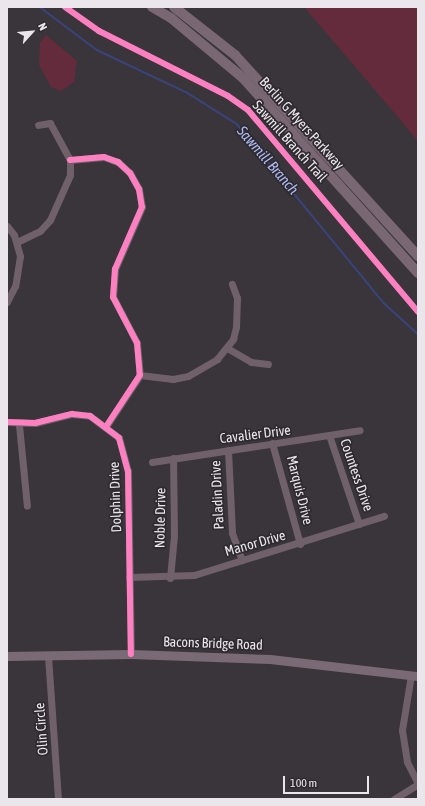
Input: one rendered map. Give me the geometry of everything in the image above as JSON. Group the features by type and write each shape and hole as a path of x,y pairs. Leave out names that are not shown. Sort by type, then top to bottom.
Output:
{"main road":[{"name":"Berlin G Myers Parkway","path":"152,7 170,18 243,78 418,273"},
{"name":"Berlin G Myers Parkway","path":"174,7 235,55 418,256"},
{"name":"Bacons Bridge Road","path":"7,656 131,654 270,659 415,675"}],"street":[{"path":"17,242 40,231 50,220 67,187 70,160 50,123 38,125"},
{"path":"70,160 104,157 118,162 130,173 140,189 142,207 115,269 113,297 137,343 140,375 107,425"},
{"path":"7,226 17,242 19,270 7,302"},
{"path":"140,375 173,379 188,376 213,362 227,348 238,312 232,284"},
{"path":"227,348 250,362 268,364"},
{"name":"Dolphin Drive","path":"7,422 19,425 72,414 90,416 107,425 119,438 126,454 131,654"},
{"path":"19,425 26,506"},
{"name":"Cavalier Drive","path":"152,462 360,430"},
{"name":"Countess Drive","path":"329,435 360,524"},
{"name":"Marquis Drive","path":"272,443 300,544"},
{"name":"Paladin Drive","path":"228,450 232,533 242,560"},
{"name":"Noble Drive","path":"170,578 174,536 173,458"},
{"name":"Manor Drive","path":"129,578 170,578 194,575 300,544 384,516"},
{"name":"Olin Circle","path":"48,656 58,799"},
{"path":"394,799 418,784 407,762 402,730 415,675"}],"shaded area":[{"path":"304,7 418,7 418,141 357,69"},
{"path":"46,35 77,61 74,82 61,91 51,87 39,65 40,43"}],"waterway":[{"name":"Sawmill Branch","path":"40,7 97,50 186,92 237,124 384,303 418,334"}],"cycle path":[{"name":"Sawmill Branch Trail","path":"65,7 99,31 228,96 248,110 418,312"},
{"path":"70,160 104,157 118,162 130,173 139,189 142,207 115,269 113,297 137,343 140,375 107,425"},
{"path":"7,422 35,423 72,414 90,416 119,438 128,471 131,654"}]}
